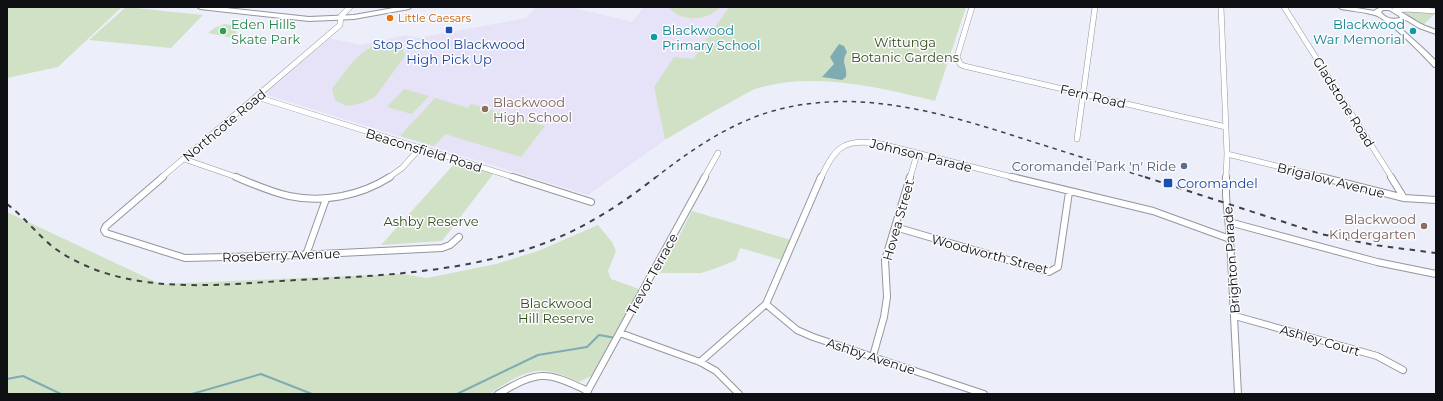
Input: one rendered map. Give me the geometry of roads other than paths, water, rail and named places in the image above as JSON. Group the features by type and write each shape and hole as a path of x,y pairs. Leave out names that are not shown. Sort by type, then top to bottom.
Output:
{"main road":[{"path":"200,7 221,8 309,19 341,17 409,7"},
{"path":"233,7 311,16 341,17 395,7"},
{"path":"1341,7 1395,10 1400,19 1399,29"},
{"path":"1358,7 1378,9 1436,65"},
{"path":"1388,20 1400,19 1436,32"},
{"path":"1400,19 1436,36"}],"street":[{"name":"Northcote Road","path":"104,230 106,226 340,25 341,17 350,7"},
{"name":"Fern Road","path":"972,7 957,57 960,64 1226,127"},
{"path":"1077,139 1095,7"},
{"name":"Brighton Parade","path":"1221,7 1227,154 1226,196 1235,316 1238,394"},
{"name":"Gladstone Road","path":"1284,7 1404,198"},
{"path":"1395,10 1436,11"},
{"name":"Beaconsfield Road","path":"257,97 592,202"},
{"name":"Johnson Parade","path":"700,362 766,304 833,153 846,144 863,141 881,144 1069,192 1153,211 1230,239"},
{"path":"184,159 288,196 302,198 326,198 356,193 379,184 390,178 420,148"},
{"name":"Trevor Terrace","path":"587,392 718,153"},
{"name":"Hovea Street","path":"873,356 888,297 885,260 917,154"},
{"name":"Brigalow Avenue","path":"1227,154 1404,198 1436,200"},
{"name":"Woodworth Street","path":"895,227 1049,272 1058,267 1069,192"},
{"path":"306,255 326,198"},
{"path":"1229,222 1377,262 1436,274"},
{"name":"Roseberry Avenue","path":"104,230 106,233 185,258 306,255 442,248 450,246 459,237"},
{"name":"Ashby Avenue","path":"766,304 797,330 812,337 984,394"},
{"name":"Ashley Court","path":"1235,316 1376,356 1403,370"},
{"path":"620,333 700,362 716,371 739,394"},
{"path":"498,394 528,379 543,376 554,376 587,392"}],"water":[{"path":"839,44 844,46 847,52 844,59 846,77 842,80 822,77 834,64 830,57"}],"waterway":[{"path":"457,394 538,355 587,347 599,335 616,338"},
{"path":"192,394 261,374 312,394"},
{"path":"7,379 23,376 61,394"}],"railway":[{"path":"655,178 680,159 734,126 763,114 796,106 829,102 862,102 928,112 992,129 1148,178"},
{"path":"7,204 53,247 74,260 96,270 145,282 221,285 385,275 443,268 500,257 545,243 579,228 611,209 656,177"},
{"path":"1145,177 1321,234 1374,245 1436,253"}],"place":[{"name":"Little Caesars","path":"390,18"},
{"name":"Stop School Blackwood High Pick Up","path":"449,30"},
{"name":"Eden Hills Skate Park","path":"223,31"},
{"name":"Blackwood War Memorial","path":"1413,31"},
{"name":"Blackwood Primary School","path":"654,37"},
{"name":"Blackwood High School","path":"485,109"},
{"name":"Coromandel Park 'n' Ride","path":"1184,166"},
{"name":"Coromandel","path":"1168,183"},
{"name":"Blackwood Kindergarten","path":"1424,226"}],"park label":[{"name":"Wittunga Botanic Gardens","path":"905,50"},
{"name":"Ashby Reserve","path":"431,221"},
{"name":"Blackwood Hill Reserve","path":"556,310"}]}
